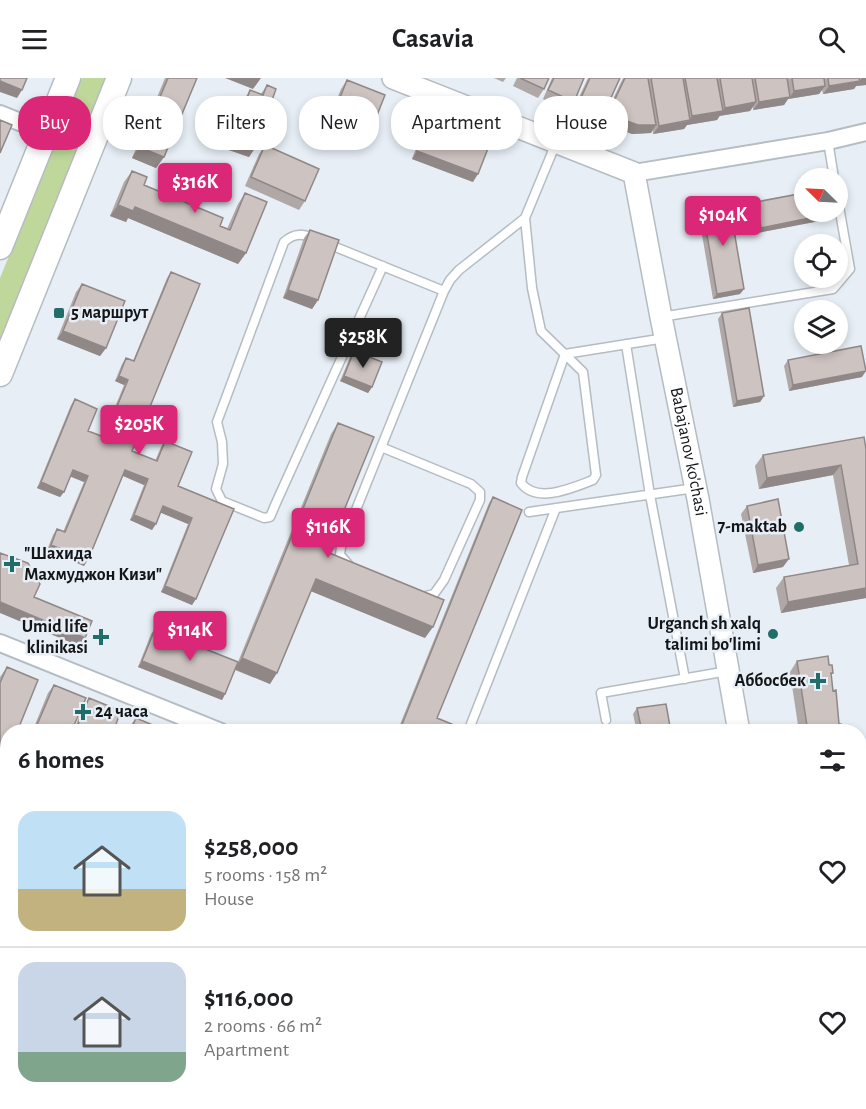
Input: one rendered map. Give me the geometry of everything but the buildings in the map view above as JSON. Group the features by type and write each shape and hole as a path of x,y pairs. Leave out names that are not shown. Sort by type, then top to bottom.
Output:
{"main road":[{"path":"61,96 68,78"},
{"path":"0,374 119,78"},
{"path":"0,248 40,150"}],"street":[{"path":"393,78 534,134"},
{"path":"0,114 18,121"},
{"path":"574,150 634,173 828,141 866,132"},
{"name":"Babajanov ko'chasi","path":"634,173 696,488 738,724"},
{"path":"0,643 201,724"}],"lane":[{"path":"828,141 832,168"},
{"path":"553,150 525,218 532,288 541,331 565,354 583,372 596,475 593,480 576,486 547,493 532,493 521,483 522,477 565,354"},
{"path":"352,567 340,555 341,546 444,291 459,270 525,218"},
{"path":"565,354 626,344 663,327 833,289 850,270 842,222"},
{"path":"383,266 270,517 264,518 222,501 216,489 223,464 219,415 284,242 303,234 383,266 444,291"},
{"path":"626,344 650,495 685,679"},
{"path":"381,447 471,484 480,492 480,500 444,580 434,594 423,597 413,593"},
{"path":"529,512 696,488"},
{"path":"471,724 555,508"},
{"path":"606,720 601,693 728,671"}],"green space":[{"path":"82,78 111,78 91,126 91,96 75,96"},
{"path":"52,150 81,150 0,346 0,278"}],"place":[{"name":"5 маршрут","path":"59,313"},
{"name":"7-maktab","path":"799,527"},
{"name":"\"Шахида Махмуджон Кизи\"","path":"12,564"},
{"name":"Urganch sh xalq talimi bo'limi","path":"773,634"},
{"name":"Umid life klinikasi","path":"101,637"},
{"name":"Аббосбек","path":"818,681"},
{"name":"24 часа","path":"83,712"}]}
